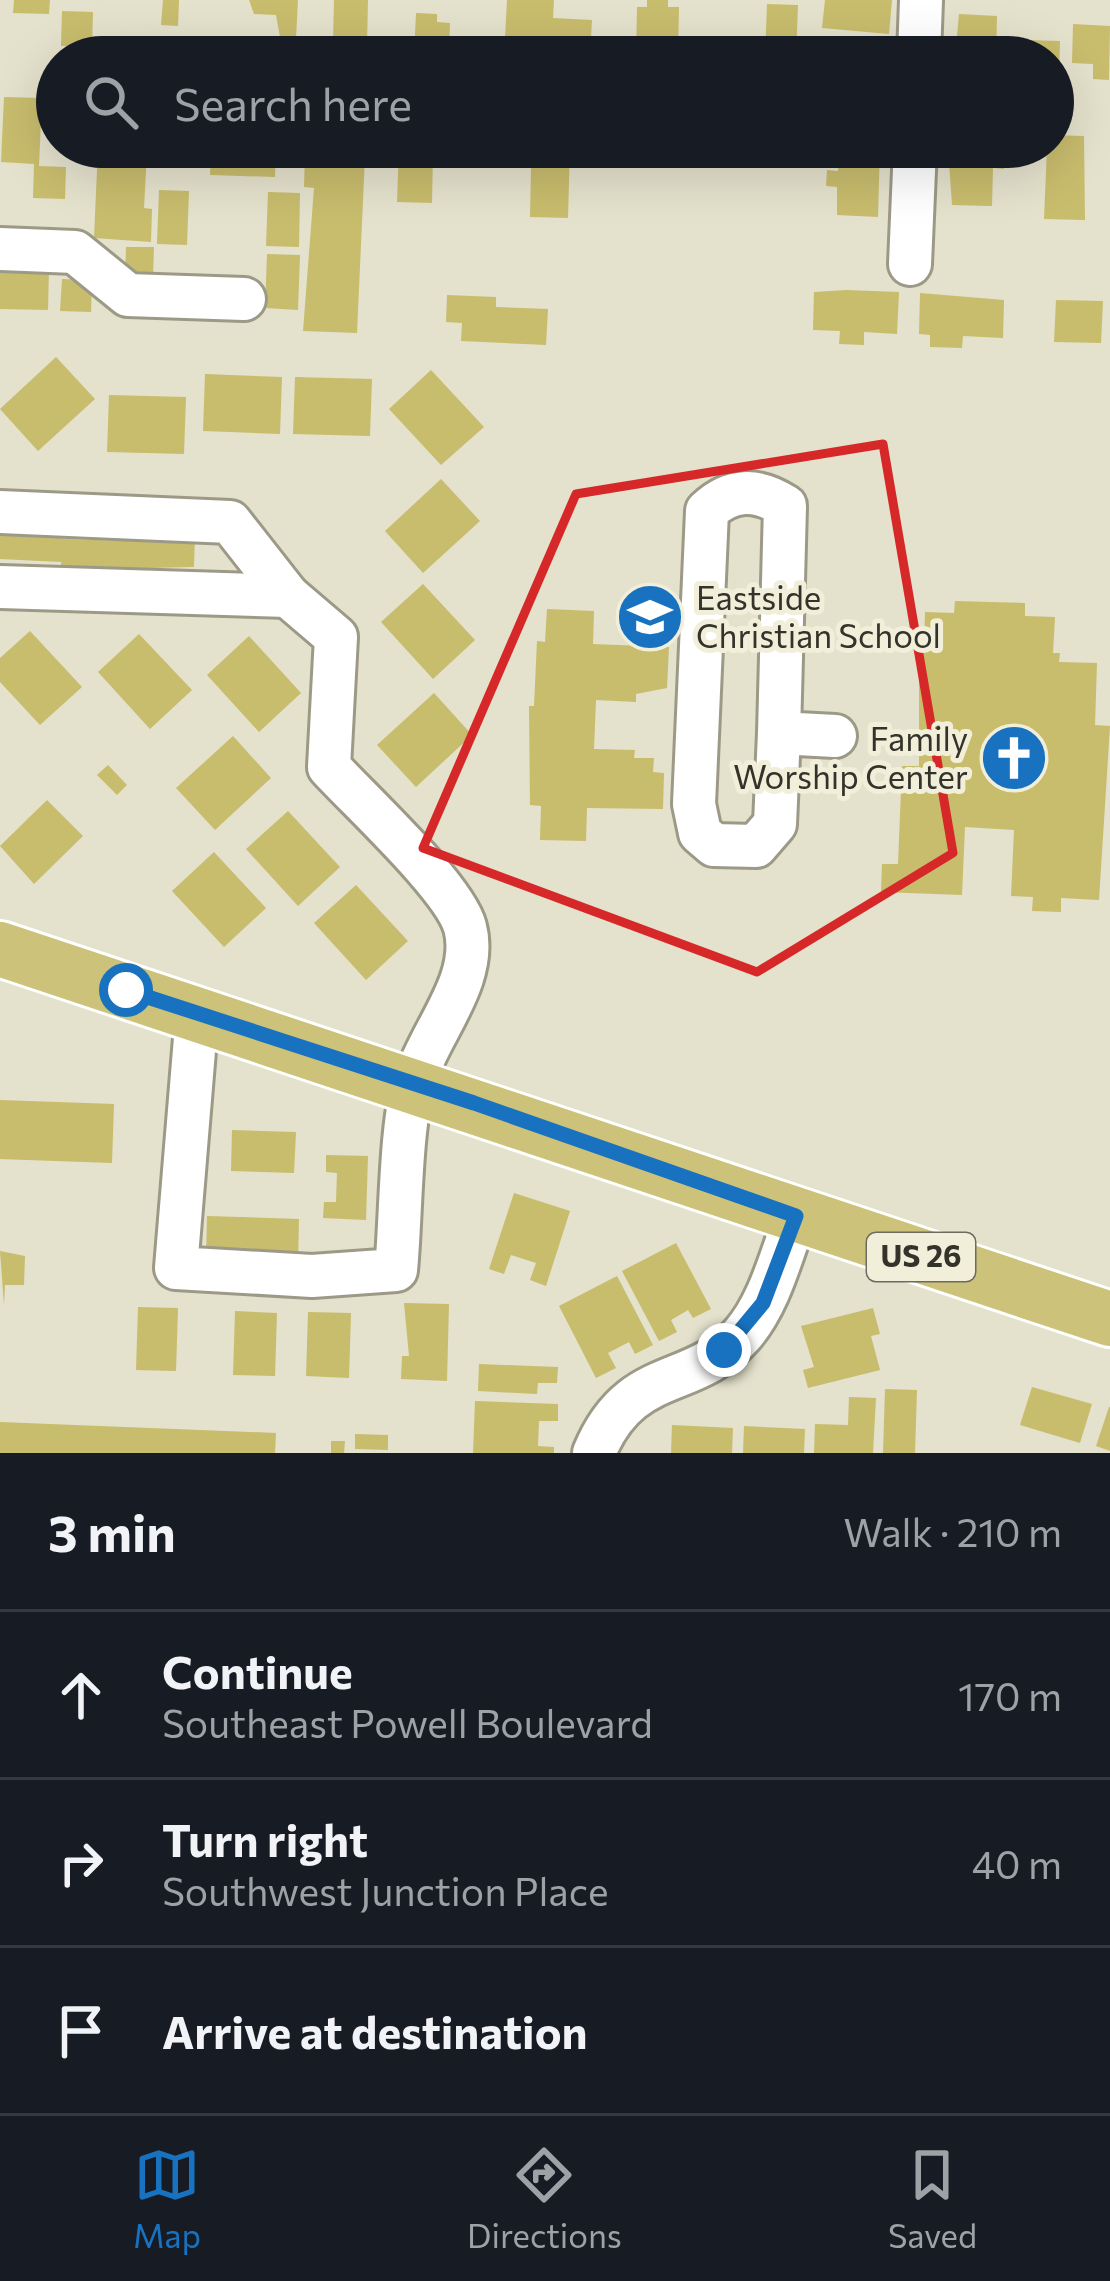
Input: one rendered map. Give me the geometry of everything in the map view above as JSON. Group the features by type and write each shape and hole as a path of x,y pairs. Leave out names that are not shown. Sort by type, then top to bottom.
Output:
{"main road":[{"name":"US 26","path":"0,949 1110,1319"}],"street":[{"path":"920,36 921,0"},
{"path":"910,264 914,168"},
{"path":"0,249 75,252 128,295 244,299"},
{"path":"738,492 766,494 784,506 779,733 775,824 756,846 714,845 700,833 694,804 706,511 721,497 738,492"},
{"path":"0,512 230,522 288,596 336,637 329,767 454,903 464,924 466,973 413,1083 396,1270 312,1276 176,1268 197,1014"},
{"path":"0,587 288,596"},
{"path":"779,733 836,736"},
{"path":"594,1453 609,1421 631,1396 706,1363 742,1335 763,1303 796,1216"}],"highlighted area":[{"path":"883,444 953,853 757,972 423,848 576,494"}],"building":[{"path":"14,0 50,0 49,14 13,13"},
{"path":"163,0 179,0 178,26 161,25"},
{"path":"249,0 298,0 296,36 280,36 276,15 254,14"},
{"path":"334,0 368,0 367,36 333,36"},
{"path":"507,0 554,0 553,18 592,20 591,36 505,36"},
{"path":"647,0 668,0 668,7 679,7 678,36 636,36 637,7 647,7"},
{"path":"825,0 892,0 889,34 822,28"},
{"path":"767,4 798,5 797,36 766,36"},
{"path":"62,11 93,12 92,36 61,36"},
{"path":"416,13 437,14 437,22 450,23 450,36 415,36"},
{"path":"959,14 997,16 997,36 957,36"},
{"path":"1073,24 1110,26 1109,80 1093,79 1093,64 1074,63"},
{"path":"4,97 36,98 36,168 66,168 65,199 33,198 34,164 1,162"},
{"path":"1074,136 1084,136 1085,220 1044,219 1046,168 1074,168"},
{"path":"97,168 146,168 144,208 152,209 151,242 94,238"},
{"path":"210,168 275,168 275,177 210,175"},
{"path":"305,168 364,168 357,333 303,331 314,188 304,187"},
{"path":"398,168 433,168 432,203 397,202"},
{"path":"531,168 569,168 568,218 530,217"},
{"path":"879,168 878,217 837,215 837,187 826,186 827,170"},
{"path":"949,168 993,168 992,206 952,205"},
{"path":"159,190 189,191 187,245 157,244"},
{"path":"268,192 300,193 299,247 266,246"},
{"path":"126,247 154,247 153,278 125,277"},
{"path":"267,254 300,255 298,310 265,308"},
{"path":"0,268 49,269 48,310 0,309"},
{"path":"62,279 92,280 91,312 60,311"},
{"path":"814,292 899,292 897,334 864,332 864,345 839,344 840,331 813,330"},
{"path":"920,293 1004,300 1003,338 963,336 962,348 930,347 930,335 919,334"},
{"path":"447,295 496,297 496,307 548,309 546,345 461,341 462,323 446,322"},
{"path":"1056,300 1103,301 1101,343 1054,342"},
{"path":"56,357 95,399 38,451 0,409"},
{"path":"431,370 484,427 441,465 389,409"},
{"path":"205,374 282,377 280,434 203,431"},
{"path":"295,377 372,379 370,436 293,434"},
{"path":"109,395 186,397 184,454 107,452"},
{"path":"441,479 480,521 423,573 385,531"},
{"path":"0,528 63,530 63,539 127,541 127,532 195,535 194,567 61,570 61,562 0,559"},
{"path":"423,584 475,640 433,679 381,622"},
{"name":"Family Worship Center","path":"955,601 1025,603 1025,616 1055,617 1053,653 1060,653 1059,662 1097,663 1095,725 1110,726 1099,900 1061,898 1061,912 1032,911 1033,897 1011,896 1014,830 965,827 962,895 881,892 882,864 898,864 902,766 919,766 919,647 924,648 925,612 954,613"},
{"path":"547,609 594,611 593,644 669,647 667,688 636,694 636,702 596,700 594,749 635,750 634,758 654,758 653,772 664,773 663,809 587,808 586,841 540,840 541,806 530,805 529,706 534,706 537,641 545,642"},
{"path":"30,631 82,687 40,725 0,682 0,658"},
{"path":"139,634 192,690 150,729 98,672"},
{"path":"249,636 301,693 259,732 207,675"},
{"path":"434,693 472,735 416,787 377,745"},
{"path":"233,736 271,778 215,830 176,788"},
{"path":"108,765 127,785 117,795 97,775"},
{"path":"47,800 83,836 34,884 0,846"},
{"path":"288,811 340,867 298,906 246,849"},
{"path":"214,852 266,908 224,947 172,891"},
{"path":"356,885 408,941 366,980 314,923"},
{"path":"0,1100 114,1104 112,1163 0,1159"},
{"path":"232,1130 296,1132 294,1173 231,1171"},
{"path":"326,1155 368,1156 366,1220 323,1218 324,1202 336,1202 337,1173 326,1172"},
{"path":"514,1193 570,1211 546,1286 530,1280 536,1263 511,1255 504,1274 489,1269"},
{"path":"207,1216 299,1219 298,1261 206,1258"},
{"path":"676,1243 711,1309 693,1318 688,1310 671,1320 677,1332 659,1341 622,1271"},
{"path":"0,1251 25,1256 24,1285 5,1285 4,1305"},
{"path":"617,1276 653,1345 635,1354 629,1342 608,1353 616,1368 596,1378 559,1306"},
{"path":"404,1303 449,1304 447,1381 401,1379 402,1356 409,1356"},
{"path":"138,1307 178,1308 176,1371 136,1370"},
{"path":"873,1308 880,1334 871,1336 880,1370 808,1388 803,1370 814,1367 801,1326"},
{"path":"235,1311 277,1313 275,1376 233,1375"},
{"path":"308,1312 351,1313 349,1378 306,1376"},
{"path":"479,1364 558,1367 557,1383 538,1383 537,1394 478,1391"},
{"path":"1032,1387 1092,1404 1080,1443 1020,1425"},
{"path":"885,1389 917,1390 915,1453 883,1453"},
{"path":"849,1397 876,1398 873,1453 814,1453 815,1424 848,1425"},
{"path":"475,1401 558,1404 558,1421 539,1421 538,1446 554,1447 554,1453 473,1453"},
{"path":"1110,1407 1110,1451 1096,1446"},
{"path":"0,1422 276,1433 275,1453 0,1453"},
{"path":"672,1425 733,1428 732,1453 671,1453"},
{"path":"744,1426 805,1429 804,1453 743,1453"},
{"path":"355,1434 388,1435 388,1450 355,1449"},
{"path":"331,1441 345,1441 344,1453 331,1453"}],"place":[{"name":"Eastside Christian School","path":"650,617"},
{"name":"Family Worship Center","path":"1014,758"}],"route":[{"path":"126,990 474,1103 682,1180 796,1216 763,1303 742,1335 724,1350"}]}
